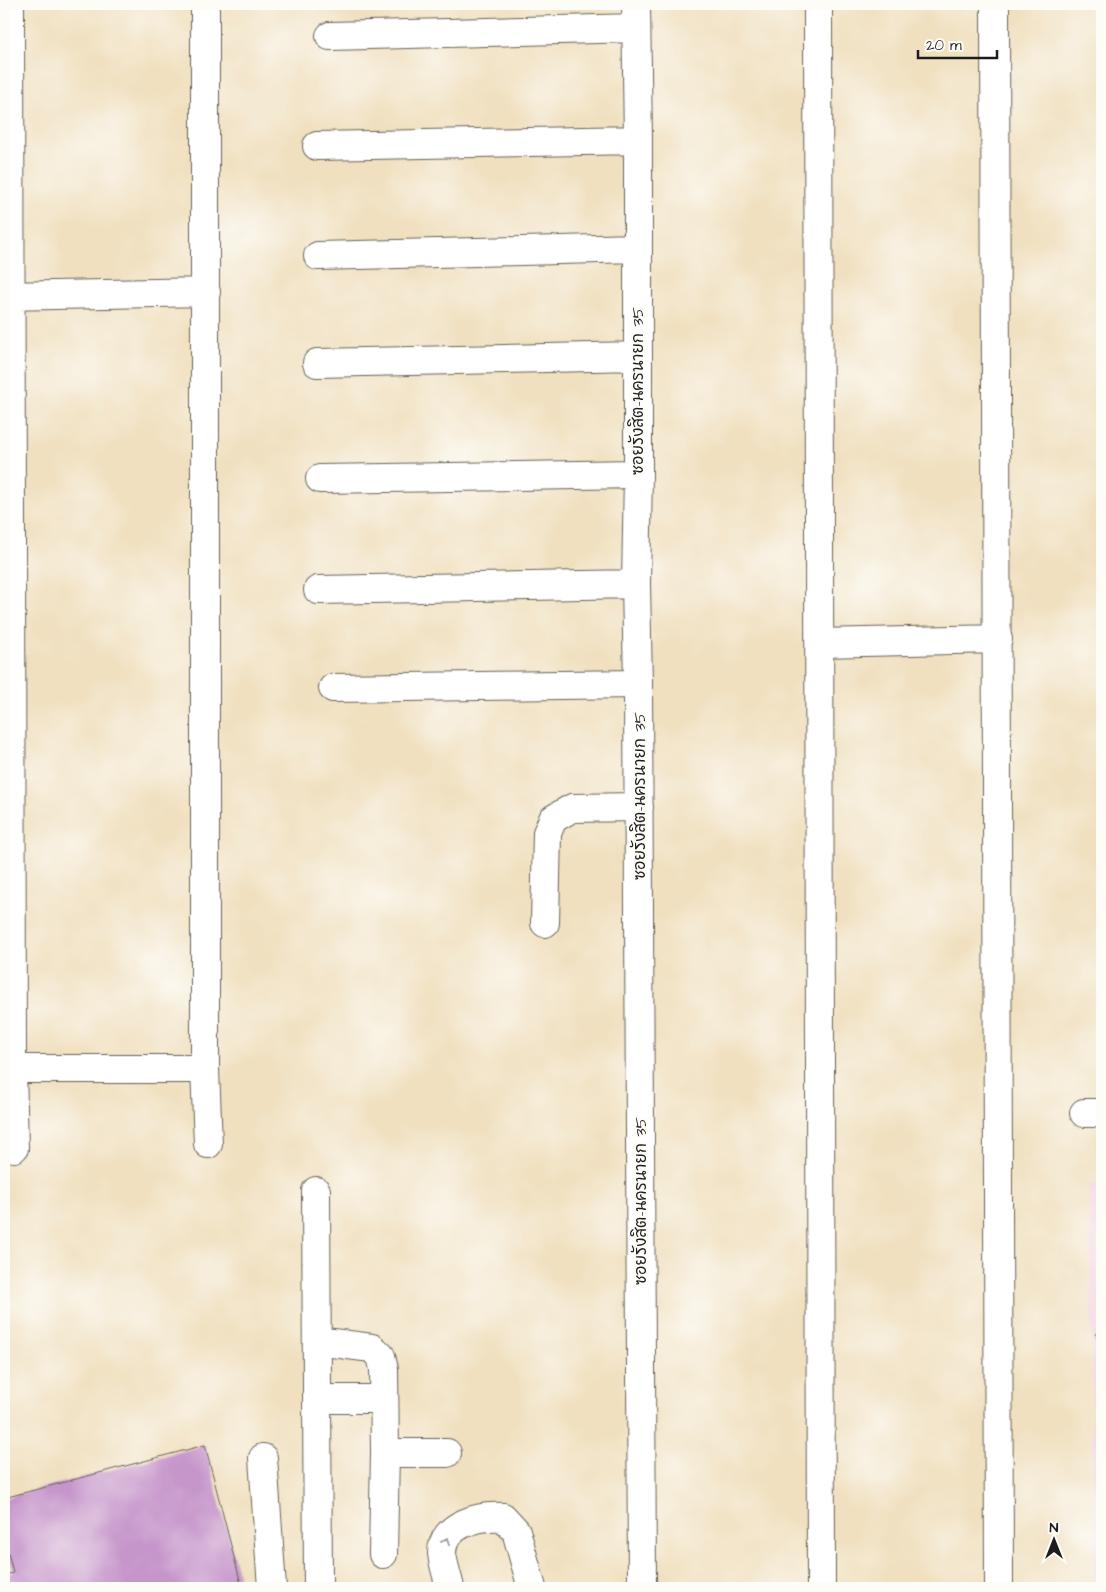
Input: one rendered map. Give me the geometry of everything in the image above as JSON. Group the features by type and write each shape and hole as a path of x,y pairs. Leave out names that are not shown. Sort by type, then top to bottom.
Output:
{"street":[{"path":"10,4 7,296 8,1069 14,1148"},
{"path":"205,4 204,1069 208,1144"},
{"path":"818,4 821,1588"},
{"path":"995,4 999,1588"},
{"path":"330,36 636,16"},
{"name":"ซอยรังสิต-นครนายก 35","path":"636,16 638,140 638,474 636,584 639,807 642,1588"},
{"path":"316,146 638,140"},
{"path":"318,256 637,248"},
{"path":"7,296 206,292"},
{"path":"316,363 637,356"},
{"path":"320,479 638,474"},
{"path":"318,590 636,584"},
{"path":"820,643 998,639"},
{"path":"333,688 638,684"},
{"path":"545,923 547,833 553,819 572,808 639,807"},
{"path":"8,1069 204,1069"},
{"path":"316,1190 318,1588"},
{"path":"316,1341 372,1348 381,1356 384,1369 385,1453 383,1554"},
{"path":"317,1399 384,1399"},
{"path":"385,1453 447,1453"},
{"path":"263,1458 272,1588"},
{"path":"450,1588 442,1552 446,1538 455,1527 489,1516 503,1518 516,1531 532,1588"}],"shaded area":[{"path":"1090,1184 1102,1185 1102,1578 1094,1580"}],"building":[{"path":"1102,1332 1102,1355 1096,1334"},
{"path":"205,1445 242,1588 4,1588 4,1575 13,1573 4,1536 4,1498"}]}
